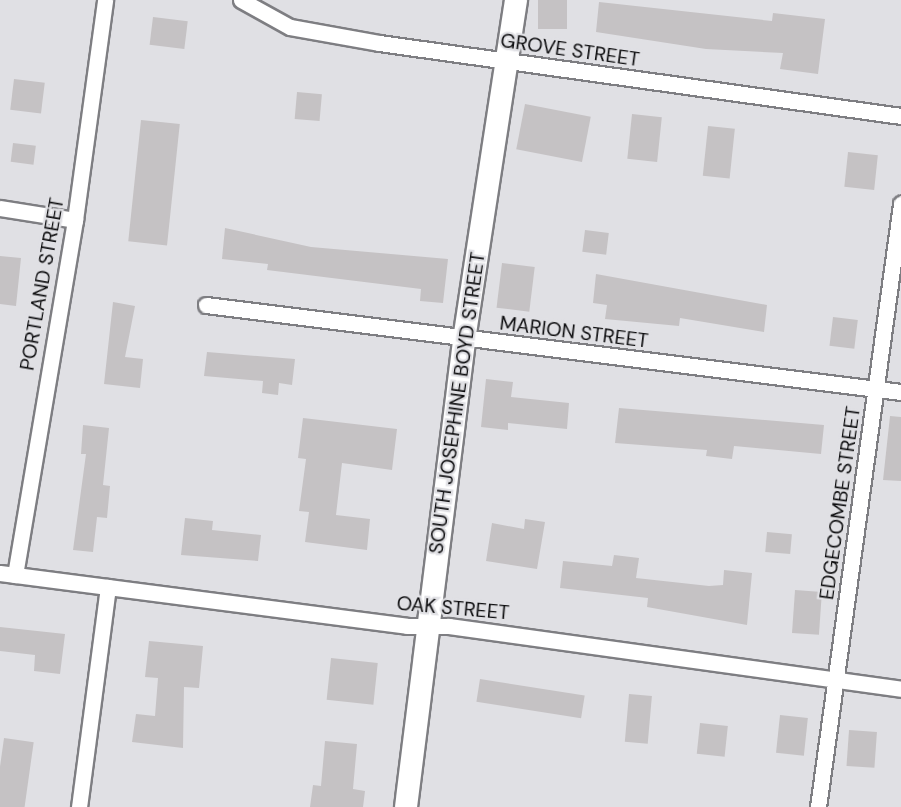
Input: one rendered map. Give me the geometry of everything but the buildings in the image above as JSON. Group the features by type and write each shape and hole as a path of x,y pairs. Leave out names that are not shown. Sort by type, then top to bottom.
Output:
{"main road":[{"name":"SOUTH JOSEPHINE BOYD STREET","path":"406,807 464,340 516,0"}],"street":[{"name":"PORTLAND STREET","path":"8,574 75,219 105,0"},
{"name":"GROVE STREET","path":"242,0 290,27 508,63 901,116"},
{"name":"EDGECOMBE STREET","path":"818,807 878,389 901,204"},
{"path":"0,208 75,219"},
{"name":"MARION STREET","path":"206,305 464,340 901,392"},
{"name":"OAK STREET","path":"8,574 427,626 901,689"},
{"path":"79,807 108,587"}]}
